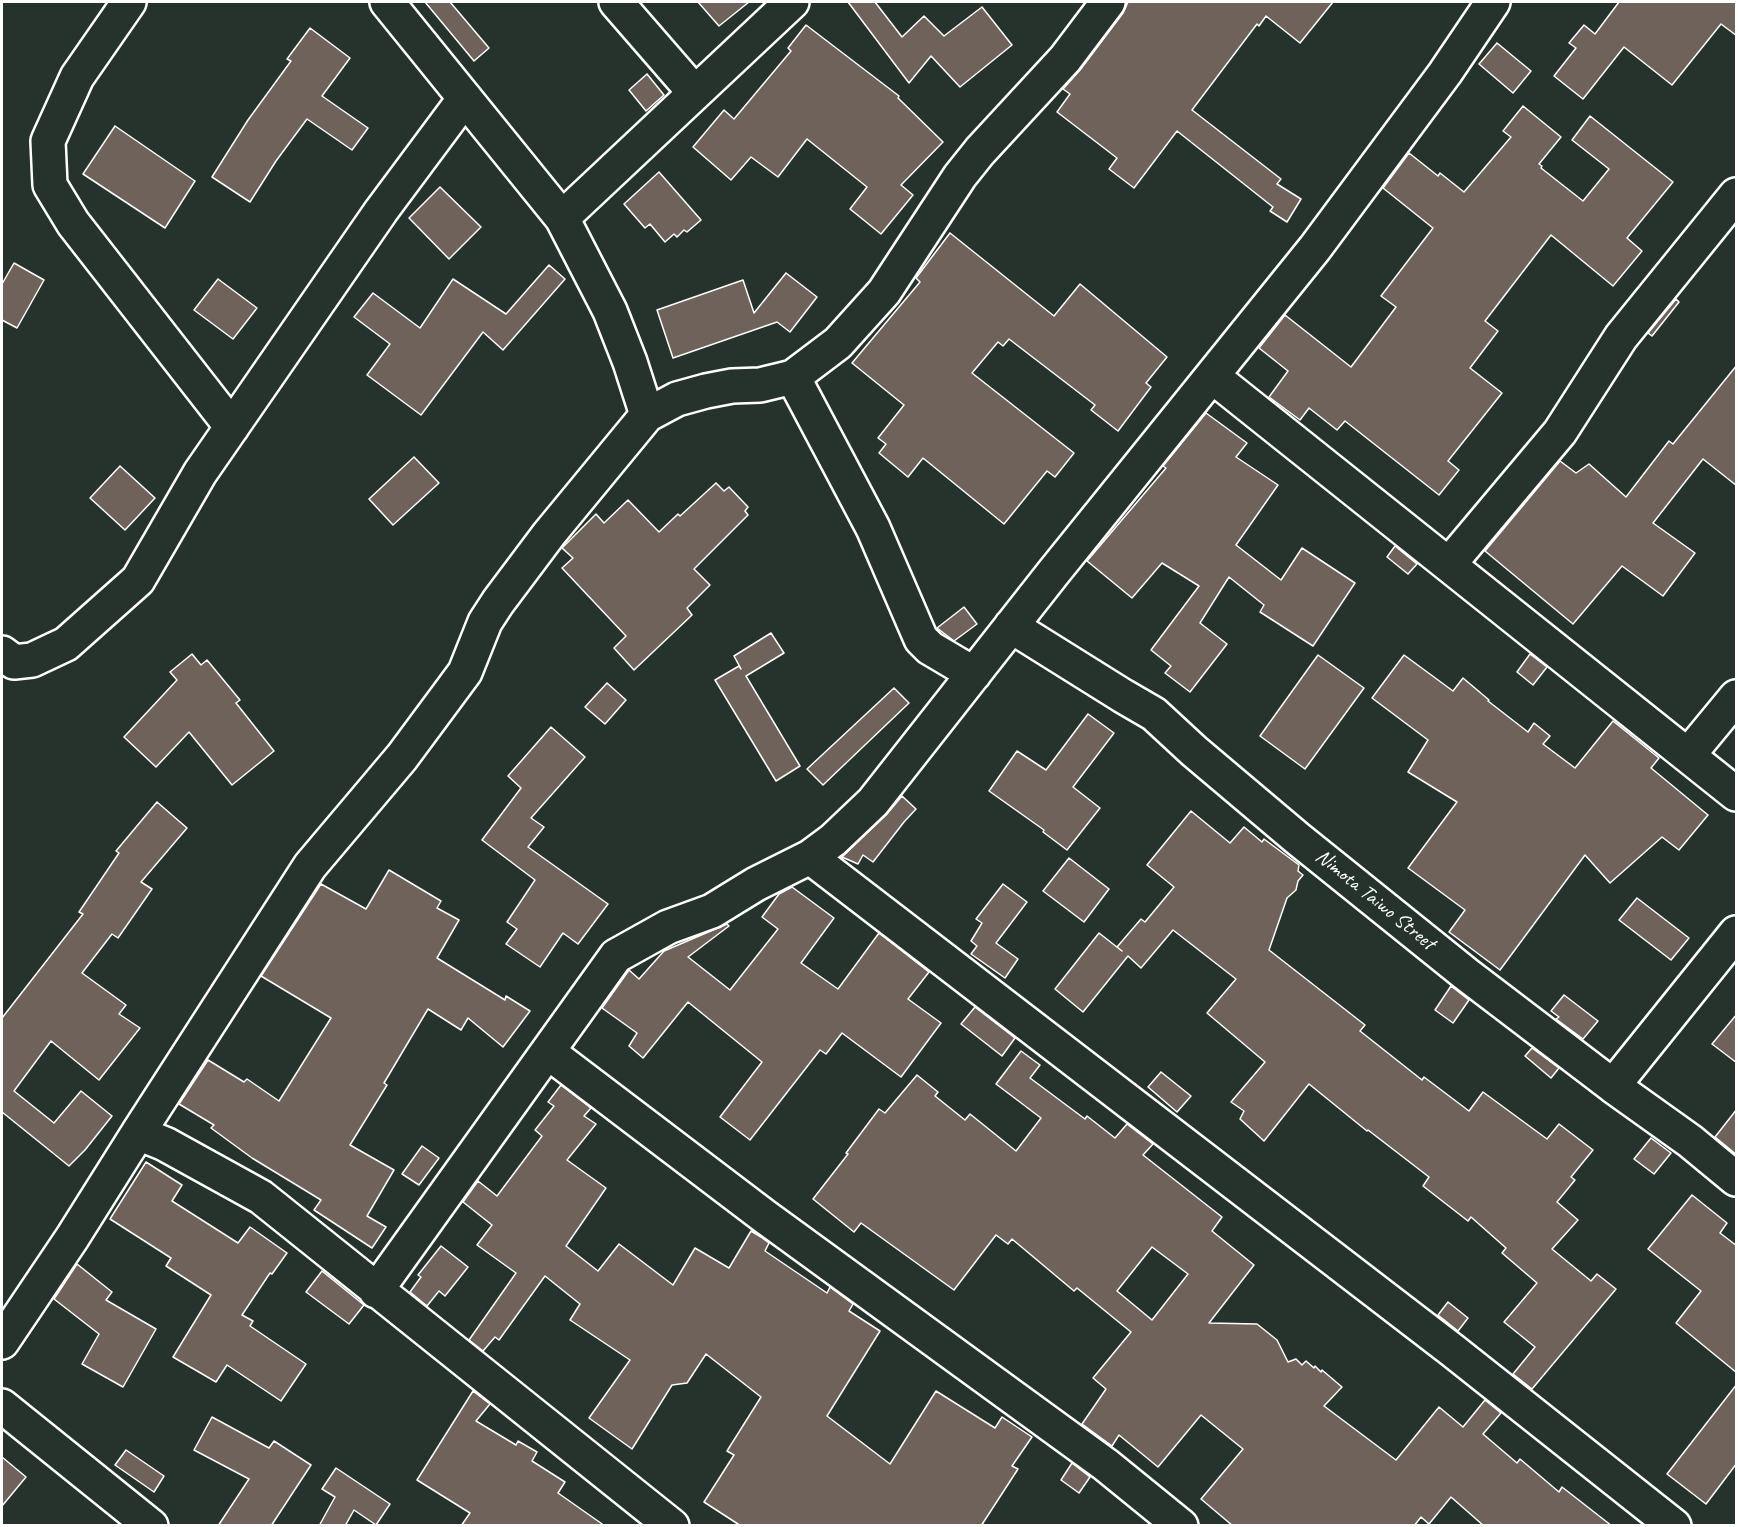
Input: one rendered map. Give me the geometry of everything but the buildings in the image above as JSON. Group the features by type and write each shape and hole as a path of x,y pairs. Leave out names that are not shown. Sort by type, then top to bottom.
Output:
{"street":[{"path":"129,2 77,77 48,141 50,185 73,223 232,428"},
{"path":"387,2 562,219 610,310 647,415"},
{"path":"616,2 695,93"},
{"path":"562,219 792,2"},
{"path":"2,1342 72,1238 310,866 402,757 465,672 485,622 498,602 549,534 647,415 677,399 732,386 760,385 793,377 838,344 884,292 960,176 980,151 1065,59 1108,2"},
{"path":"376,1291 616,956 668,927 712,911 756,884 810,857 833,840 873,802 1315,248 1445,73 1493,2"},
{"path":"2,653 14,662 32,660 66,644 138,580 200,473 381,211 465,98"},
{"path":"1450,563 1560,432 1621,337 1737,195"},
{"path":"1212,376 1450,563 1737,794"},
{"path":"793,377 873,528 921,639 930,648 974,674"},
{"name":"Nimota Taiwo Street","path":"1011,627 1154,714 1194,751 1315,852 1466,974 1613,1086 1690,1141 1737,1179"},
{"path":"1689,754 1737,697"},
{"path":"810,857 1425,1329 1674,1526"},
{"path":"1613,1086 1737,933"},
{"path":"548,1052 764,1216 1106,1465 1180,1526"},
{"path":"138,1133 165,1144 261,1197 672,1526"},
{"path":"2,1406 143,1523"}]}
